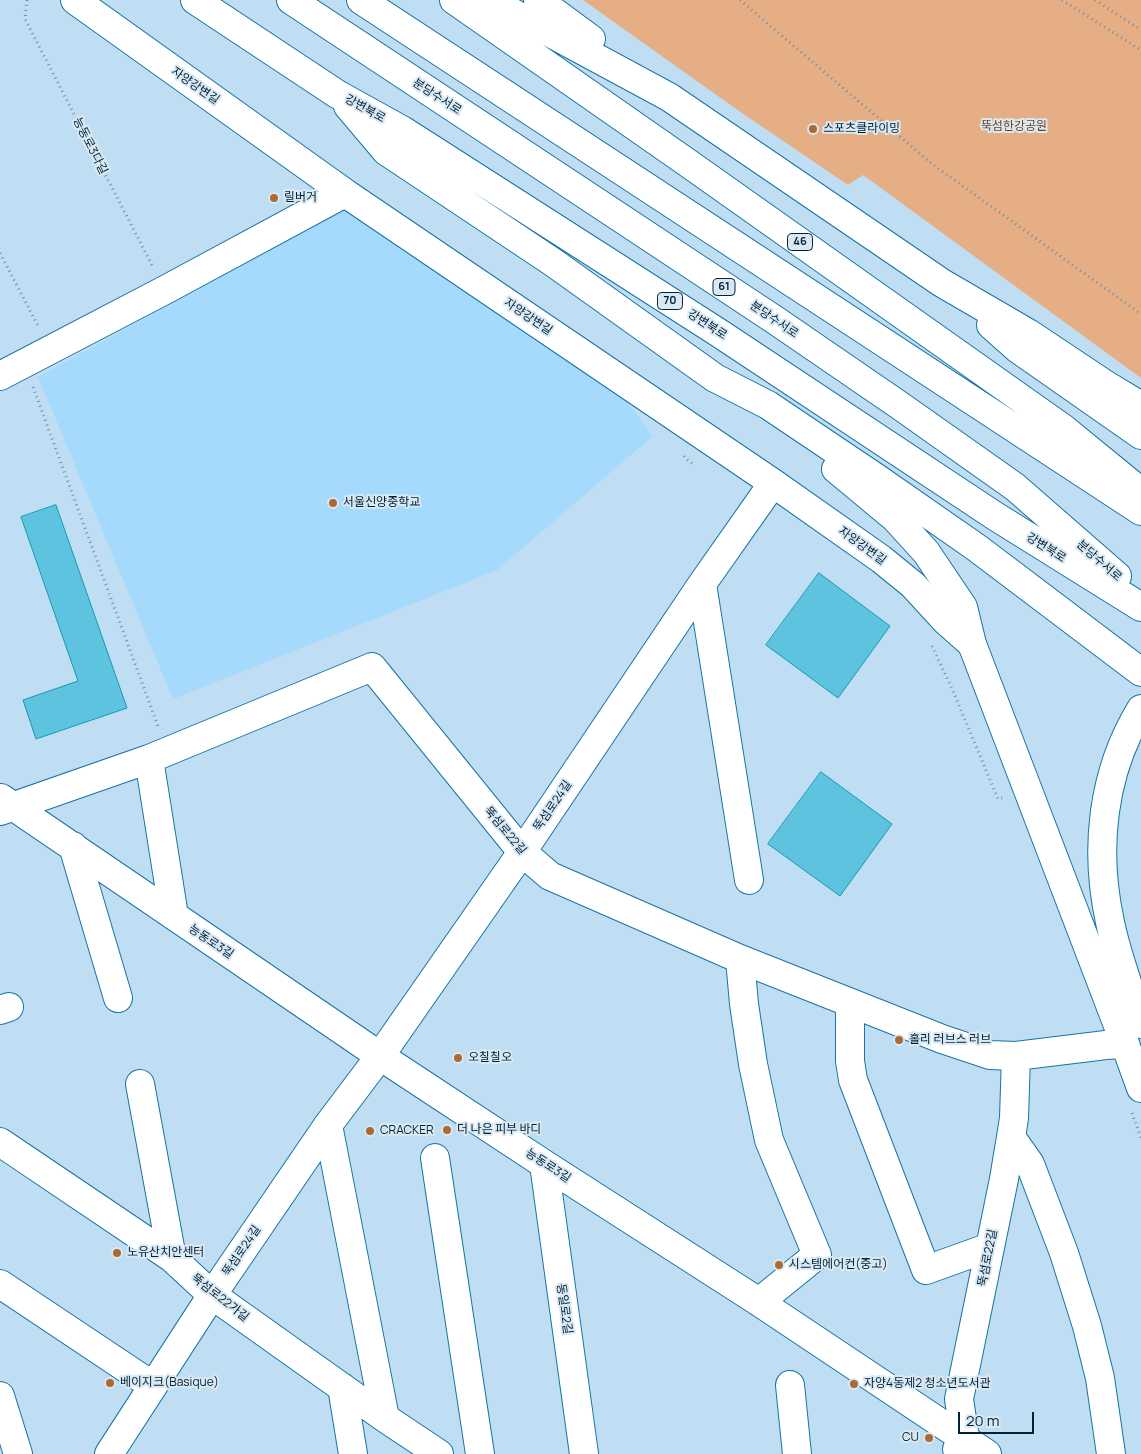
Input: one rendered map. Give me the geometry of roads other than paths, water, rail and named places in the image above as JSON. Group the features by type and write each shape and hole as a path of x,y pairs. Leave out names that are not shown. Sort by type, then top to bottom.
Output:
{"main road":[{"name":"자양강변길","path":"75,0 345,192 773,483 881,559 913,585 946,621 972,644"},
{"name":"강변북로","path":"195,0 337,94 410,135 720,333 995,516 1141,607"},
{"name":"분당수서로","path":"290,0 775,320 907,411 1015,487 1141,597"},
{"path":"361,0 1141,511"},
{"name":"46","path":"454,0 685,160 1056,424 1141,492"},
{"path":"489,0 668,97"},
{"path":"538,0 668,97 942,283 1028,333 1141,406"},
{"path":"337,94 386,151 554,263 819,455 895,518 926,552 963,607 972,644 1133,1034"},
{"path":"0,376 165,290 345,192"},
{"path":"942,283 1018,349 1141,435"},
{"path":"0,350 24,363"},
{"path":"715,378 768,405 878,479 977,548 1141,672"},
{"name":"뚝섬로24길","path":"109,1454 212,1295 328,1125 380,1056 522,852 702,584 773,483"},
{"path":"702,584 750,880"},
{"name":"뚝섬로22길","path":"372,667 522,852 550,876 740,959 850,1004 942,1040 990,1054 1016,1056 1106,1044 1133,1034"},
{"name":"능동로3길","path":"4,805 149,759 372,667"},
{"path":"1136,1099 1133,1034 1119,958 1109,921 1102,854 1104,819 1115,764 1125,737 1141,709"},
{"path":"149,759 174,916"},
{"name":"능동로3길","path":"4,805 72,846 380,1056 759,1302 959,1447 988,1454"},
{"path":"72,846 118,998"},
{"path":"740,959 744,1004 753,1064 769,1140 817,1255 759,1302"},
{"path":"850,1004 850,1061 853,1080 926,1270 990,1247"},
{"name":"뚝섬로22길","path":"959,1447 959,1399 1004,1179 1014,1118 1016,1056"},
{"path":"140,1084 172,1258"},
{"path":"328,1125 385,1418"},
{"path":"1011,1137 1030,1164 1064,1253 1087,1326 1100,1378 1111,1454"},
{"name":"뚝섬로22가길","path":"0,1142 172,1258 212,1295 439,1454"},
{"path":"435,1158 480,1454"},
{"name":"동일로2길","path":"544,1164 584,1454"},
{"path":"0,1284 153,1386"},
{"path":"790,1385 796,1454"},
{"path":"342,1386 353,1454"},
{"path":"0,1396 18,1454"}],"place":[{"name":"스포츠클라이밍","path":"813,129"},
{"name":"릴버거","path":"274,198"},
{"name":"서울신양중학교","path":"333,503"},
{"name":"홀리 러브스 러브","path":"899,1040"},
{"name":"오칠칠오","path":"458,1058"},
{"name":"더 나은 피부 바디","path":"447,1130"},
{"name":"CRACKER","path":"370,1131"},
{"name":"노유산치안센터","path":"117,1253"},
{"name":"시스템에어컨(중고)","path":"779,1265"},
{"name":"베이지크(Basique)","path":"110,1383"},
{"name":"자양4동제2 청소년도서관","path":"854,1384"},
{"name":"CU","path":"929,1438"}],"park label":[{"name":"뚝섬한강공원","path":"1014,127"}]}
